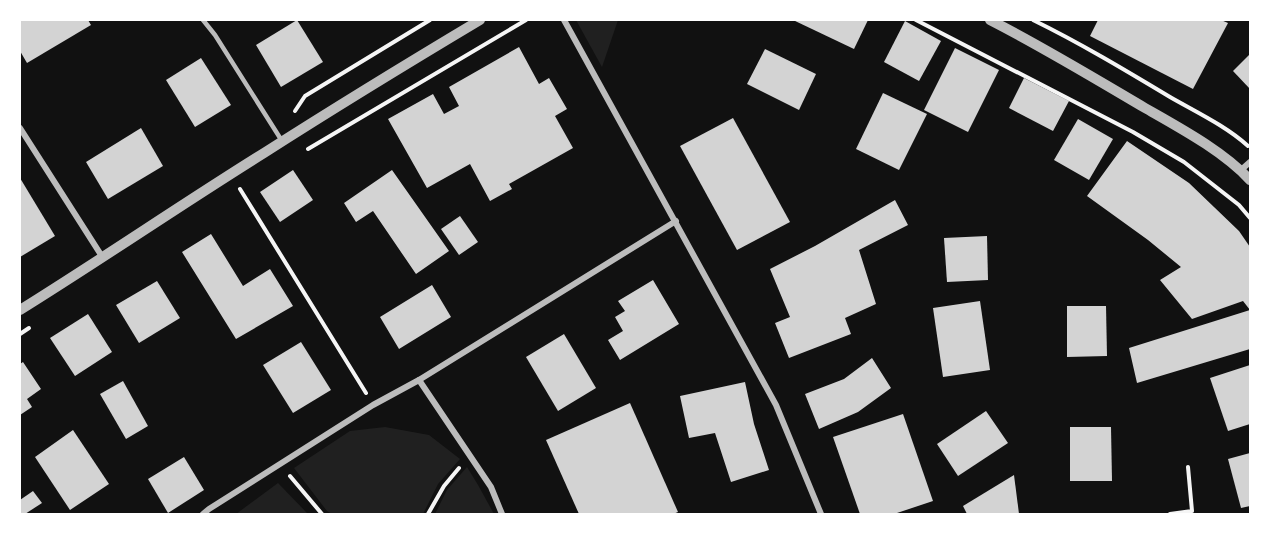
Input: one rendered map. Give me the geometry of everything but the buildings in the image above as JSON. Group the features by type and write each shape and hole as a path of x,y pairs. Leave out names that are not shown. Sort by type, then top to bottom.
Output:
{"street":[{"path":"20,310 282,141 480,20"},
{"path":"564,20 776,405 821,514"},
{"path":"990,20 1198,139 1251,180"},
{"path":"20,128 103,258"},
{"path":"1241,170 1251,162"},
{"path":"203,514 374,405 419,380 676,222"},
{"path":"419,380 491,487 502,514"}],"lane":[{"path":"203,20 215,35 282,141"}],"path":[{"path":"308,150 526,20"},
{"path":"916,20 1132,132 1184,162 1239,204 1251,218"},
{"path":"1034,20 1214,123 1240,139 1251,149"},
{"path":"249,184 240,189 374,405"},
{"path":"20,334 38,322"},
{"path":"428,514 444,486 470,455"},
{"path":"279,464 322,514"},
{"path":"1170,514 1192,511 1188,467"}],"shaded area":[{"path":"576,20 618,20 602,67"},
{"path":"385,427 429,435 460,459 438,484 423,514 332,514 327,511 294,468 350,431"},
{"path":"467,467 494,514 435,514 447,490"},
{"path":"278,483 308,514 236,514"}]}
